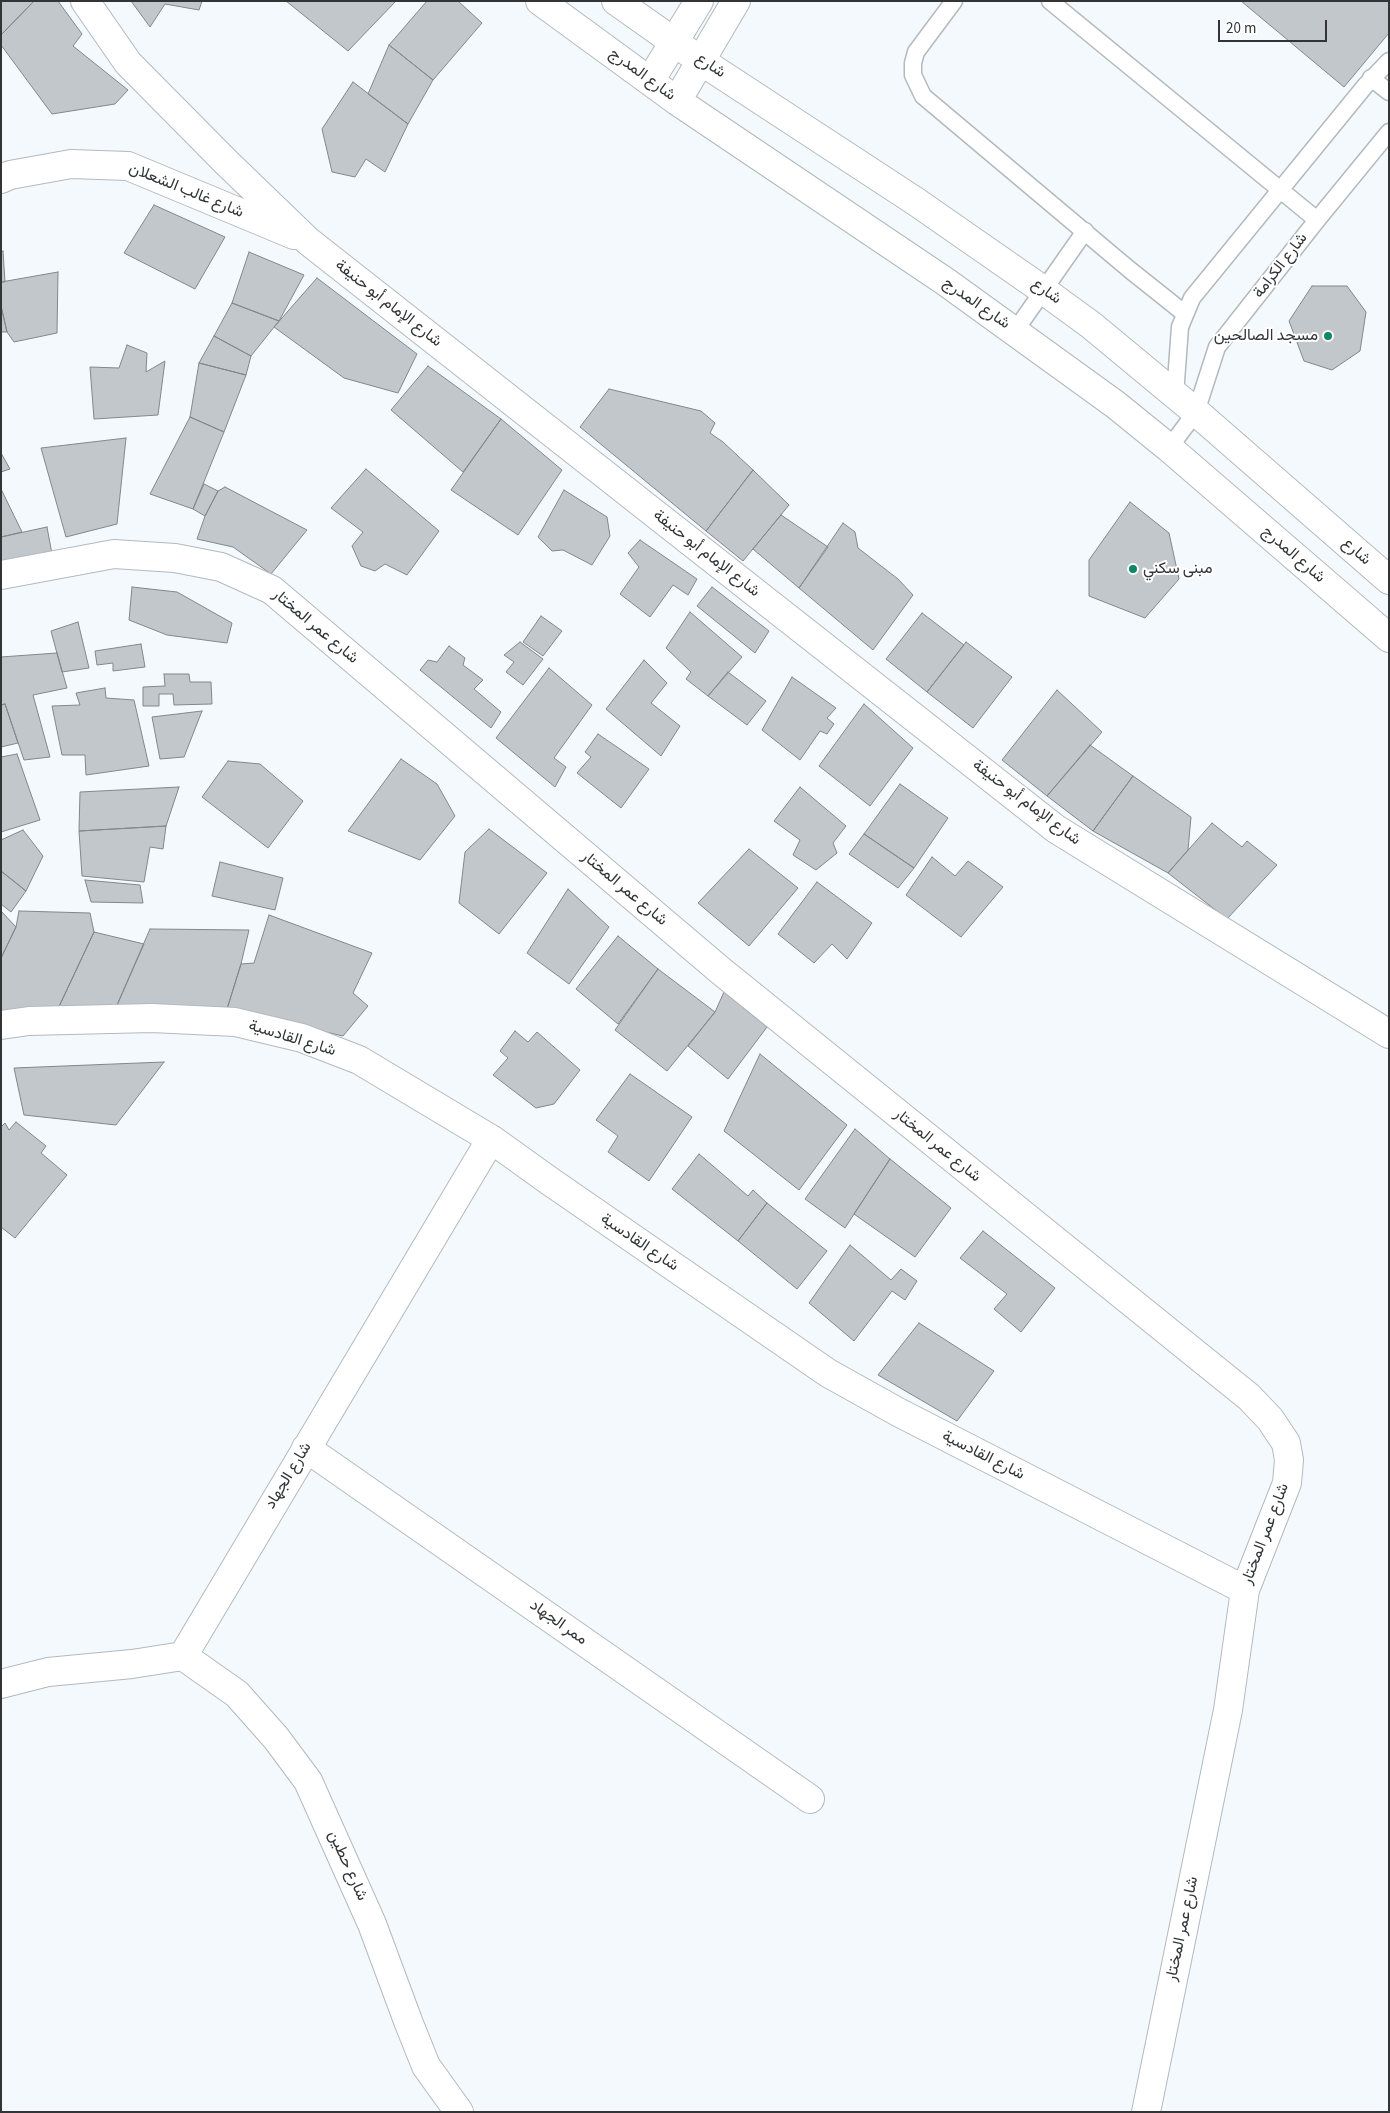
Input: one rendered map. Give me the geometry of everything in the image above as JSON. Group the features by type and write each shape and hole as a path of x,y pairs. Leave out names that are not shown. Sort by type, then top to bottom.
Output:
{"street":[{"name":"شارع الإمام أبو حنيفة","path":"85,1 128,63 308,241 1056,829 1389,1034"},
{"name":"شارع المدرج","path":"540,1 677,101 1015,331 1116,405 1169,448 1389,638"},
{"path":"616,1 675,42"},
{"path":"650,82 700,1"},
{"path":"677,101 736,1"},
{"name":"شارع","path":"675,42 915,201 1044,290 1091,325 1196,412 1389,580"},
{"name":"شارع غالب الشعلان","path":"1,179 10,175 71,164 128,166 308,241"},
{"name":"شارع عمر المختار","path":"1,575 114,554 175,558 222,567 272,590 721,972 1249,1397 1270,1419 1286,1443 1290,1460 1287,1483 1245,1590 1228,1710 1146,2112"},
{"name":"شارع القادسية","path":"1,1025 29,1020 152,1018 235,1022 302,1038 359,1060 491,1139 828,1373 915,1421 1245,1590"},
{"name":"شارع الجهاد","path":"183,1656 491,1139"},
{"name":"ممر الجهاد","path":"306,1448 810,1799"},
{"path":"1,1684 48,1672 132,1664 183,1656"},
{"name":"شارع حطين","path":"183,1656 237,1694 276,1738 308,1780 372,1924 426,2066 459,2112"}],"lane":[{"path":"954,1 916,52 913,63 914,74 917,86 924,96 1184,313"},
{"path":"1050,1 1317,220"},
{"path":"1175,395 1178,342 1184,313 1202,284 1371,78 1389,61"},
{"path":"1371,78 1389,92"},
{"name":"شارع الكرامة","path":"1169,448 1196,412 1217,347 1389,132"},
{"path":"1015,331 1085,231"}],"building":[{"path":"1,1 34,1 1,35"},
{"path":"34,1 58,1 82,34 73,46 128,90 115,104 52,114 1,45 1,35"},
{"path":"131,1 202,1 199,10 165,4 150,27"},
{"path":"286,1 396,1 348,51"},
{"path":"427,1 458,1 482,23 433,80 389,45"},
{"path":"1241,1 1389,1 1389,33 1344,87"},
{"path":"389,45 433,80 408,124 368,94"},
{"path":"353,82 408,124 385,172 366,159 355,177 332,172 322,129"},
{"path":"154,205 225,237 195,289 124,253"},
{"path":"3,251 5,282 1,282 1,252"},
{"path":"249,252 304,275 279,321 232,303"},
{"path":"58,272 57,333 14,342 7,332 1,306 1,282"},
{"path":"317,278 417,354 398,393 344,378 274,327"},
{"name":"مسجد الصالحين","path":"1312,286 1347,286 1366,312 1360,351 1332,370 1304,361 1289,321"},
{"path":"232,303 279,321 251,356 214,336"},
{"path":"1,306 7,332 1,332"},
{"path":"214,336 251,356 246,375 199,363"},
{"path":"127,345 147,353 146,372 165,361 158,415 94,419 90,367 119,368"},
{"path":"199,363 246,375 224,432 190,417"},
{"path":"428,366 501,419 463,472 391,410"},
{"path":"609,389 701,411 715,423 710,433 723,442 753,470 706,531 580,427"},
{"path":"190,417 224,432 193,509 150,494"},
{"path":"501,419 562,470 518,535 451,490"},
{"path":"126,438 117,524 66,537 41,448"},
{"path":"1,453 10,469 1,472"},
{"path":"366,469 439,531 407,575 385,564 375,571 361,566 352,546 363,532 331,508"},
{"path":"753,470 789,505 743,561 706,531"},
{"path":"204,484 218,491 205,516 193,509"},
{"path":"225,487 307,530 271,574 233,547 197,539 205,516 218,491"},
{"path":"1,489 22,532 1,537"},
{"path":"564,490 607,517 610,536 592,565 563,550 552,551 538,537"},
{"name":"مبنى سكني","path":"1130,502 1169,533 1179,579 1145,618 1089,596 1089,560"},
{"path":"781,515 828,547 799,588 753,549"},
{"path":"843,523 855,532 858,548 898,579 913,595 873,650 799,588"},
{"path":"47,527 52,554 1,566 1,537"},
{"path":"640,540 697,579 688,595 673,585 650,617 620,594 639,567 628,553"},
{"path":"132,587 177,592 232,623 227,643 167,635 129,620"},
{"path":"712,587 769,631 755,653 697,606"},
{"path":"690,612 742,657 708,696 686,679 691,672 666,648"},
{"path":"922,613 964,645 927,692 886,659"},
{"path":"541,616 562,631 543,656 523,642"},
{"path":"78,622 89,668 62,672 51,631"},
{"path":"520,642 543,659 523,685 506,672 514,662 504,655"},
{"path":"966,642 1012,677 973,728 927,692"},
{"path":"141,644 145,667 113,671 113,663 97,665 95,651"},
{"path":"449,646 465,658 463,665 483,680 474,689 501,712 491,728 420,670 428,660 437,662"},
{"path":"57,653 67,688 33,695 50,757 24,760 5,704 1,705 1,657"},
{"path":"644,660 667,683 651,703 680,726 661,756 606,709"},
{"path":"549,668 592,705 554,758 566,767 555,787 496,738"},
{"path":"728,672 766,701 747,725 708,696"},
{"path":"164,674 189,674 190,682 211,682 212,704 174,705 173,694 159,694 159,706 143,706 143,687 165,686"},
{"path":"792,677 836,708 827,718 834,724 827,734 820,731 800,760 762,730"},
{"path":"105,688 106,698 134,700 149,766 86,775 85,755 62,755 52,706 80,705 76,693"},
{"path":"1057,690 1102,732 1047,796 1002,760"},
{"path":"5,704 18,743 1,747 1,705"},
{"path":"864,704 913,748 870,806 819,766"},
{"path":"202,711 184,757 160,759 152,717"},
{"path":"598,734 649,769 621,808 577,773 591,757 585,752"},
{"path":"1090,745 1133,776 1093,831 1047,796"},
{"path":"17,754 40,820 1,832 1,757"},
{"path":"401,759 437,784 455,816 420,860 348,831"},
{"path":"228,761 260,764 303,801 268,848 202,797"},
{"path":"1133,776 1191,817 1188,850 1168,873 1093,831"},
{"path":"900,784 948,818 914,868 864,834"},
{"path":"179,787 166,826 79,831 80,792"},
{"path":"800,787 846,826 833,843 837,853 816,870 793,855 800,840 774,821"},
{"path":"1212,823 1242,847 1247,841 1277,865 1227,919 1168,873"},
{"path":"166,826 163,849 150,847 144,882 82,876 79,831"},
{"path":"489,829 547,873 499,934 459,903 465,852"},
{"path":"23,830 43,856 26,891 1,871 1,840"},
{"path":"864,834 914,868 898,888 849,854"},
{"path":"749,849 798,888 749,946 698,903"},
{"path":"932,857 955,876 968,861 1003,887 961,937 906,895"},
{"path":"220,862 283,878 275,910 212,896"},
{"path":"1,871 26,891 11,912 1,904"},
{"path":"85,880 140,885 143,903 91,902"},
{"path":"817,882 872,923 847,959 832,944 814,963 778,934"},
{"path":"568,889 609,927 569,984 527,953"},
{"path":"1,911 16,927 1,958"},
{"path":"19,911 90,913 94,932 56,1013 1,1017 1,958 16,927"},
{"path":"269,915 372,953 353,993 368,1006 343,1036 227,1009 241,964 254,963"},
{"path":"150,929 249,930 227,1009 114,1012"},
{"path":"94,932 144,944 114,1012 56,1013"},
{"path":"618,936 658,969 618,1024 576,989"},
{"path":"658,969 715,1012 667,1071 615,1030"},
{"path":"724,992 767,1027 728,1079 688,1046 715,1012"},
{"path":"515,1031 528,1042 537,1032 580,1070 554,1104 536,1108 493,1075 508,1058 500,1051"},
{"path":"760,1054 847,1125 799,1190 724,1131"},
{"path":"164,1062 116,1125 24,1115 14,1068"},
{"path":"630,1074 692,1117 649,1181 608,1152 618,1136 596,1120"},
{"path":"16,1122 46,1146 41,1153 67,1175 15,1238 1,1227 1,1127 5,1123 9,1130"},
{"path":"855,1129 890,1159 845,1228 805,1199"},
{"path":"699,1154 748,1196 753,1190 767,1203 738,1241 672,1189"},
{"path":"890,1159 951,1208 915,1257 854,1214"},
{"path":"767,1203 827,1251 797,1289 738,1241"},
{"path":"983,1231 1055,1288 1021,1332 994,1309 1007,1294 960,1258"},
{"path":"850,1245 891,1280 901,1269 917,1281 905,1300 892,1291 854,1341 809,1303"},
{"path":"919,1323 994,1371 957,1421 878,1375"}],"place":[{"name":"مسجد الصالحين","path":"1328,336"},
{"name":"مبنى سكني","path":"1133,569"}]}
